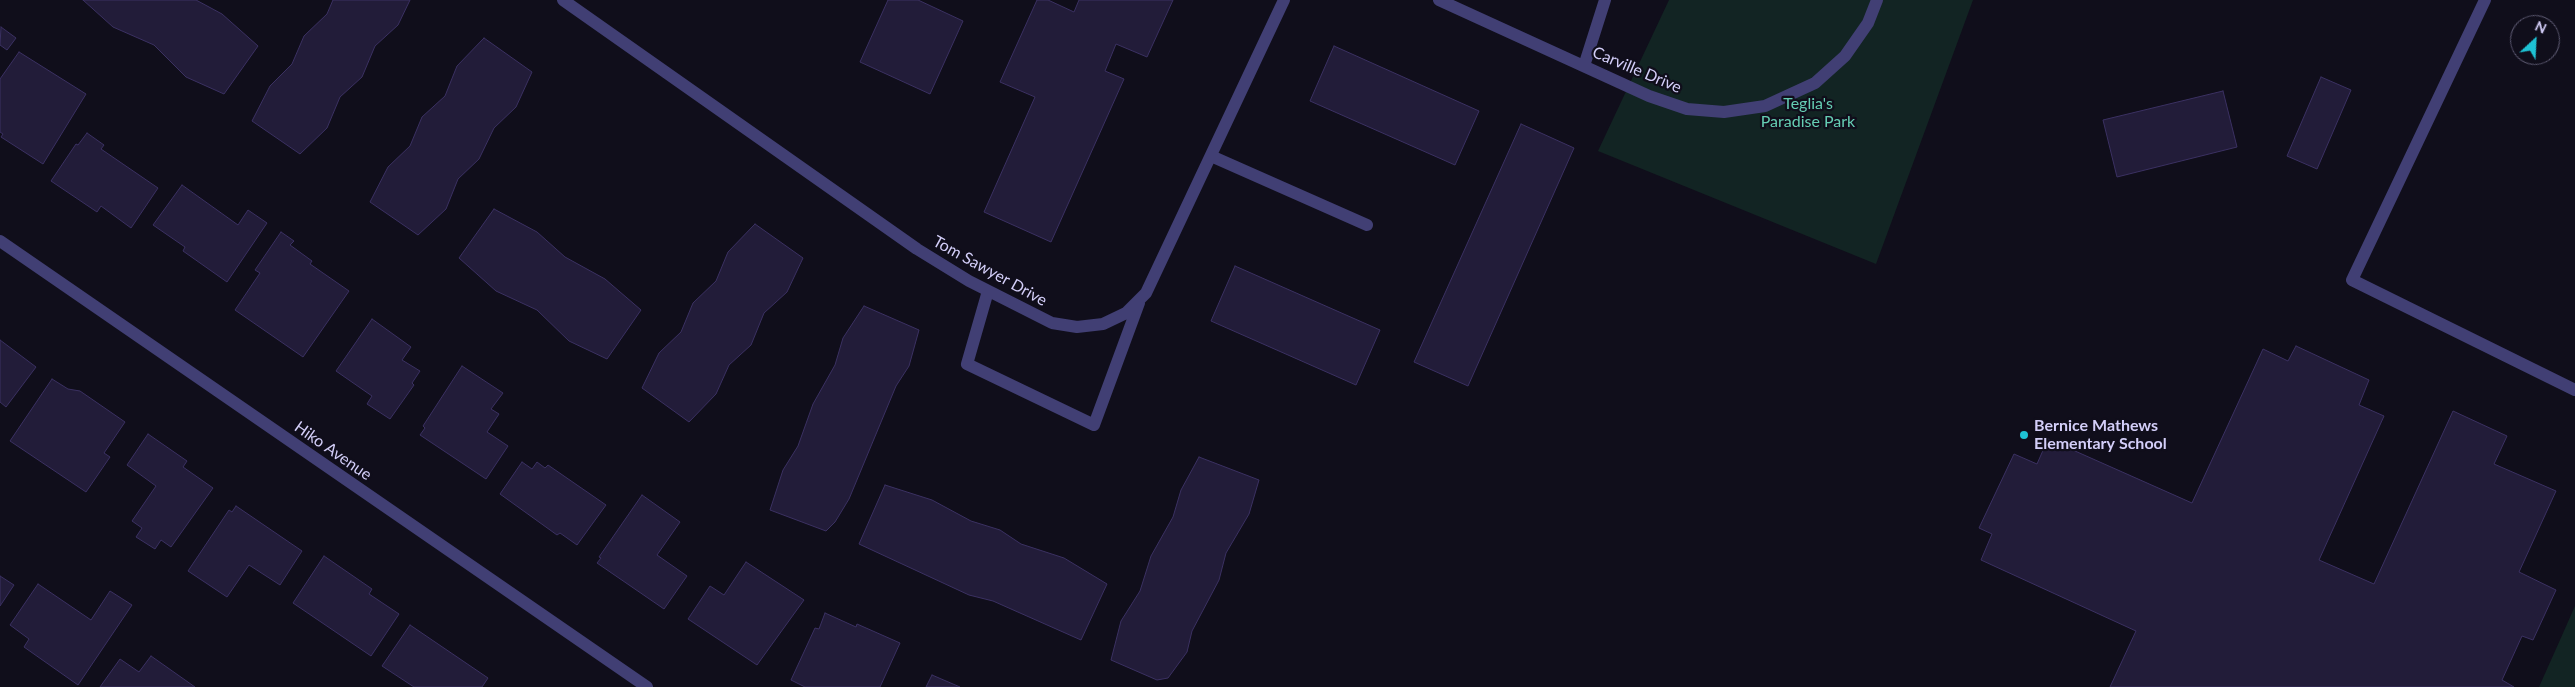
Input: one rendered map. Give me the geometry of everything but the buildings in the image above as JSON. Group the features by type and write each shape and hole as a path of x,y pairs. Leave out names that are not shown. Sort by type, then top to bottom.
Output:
{"street":[{"name":"Tom Sawyer Drive","path":"563,0 917,249 988,291 1052,323 1078,327 1103,324 1126,313 1146,293 1284,0"},
{"name":"Carville Drive","path":"1439,0 1649,96 1687,109 1724,112 1765,106 1815,83 1845,56 1868,23 1877,0"},
{"path":"1584,66 1605,0"},
{"path":"2485,0 2352,280 2575,390"},
{"path":"1211,156 1367,224"},
{"name":"Hiko Avenue","path":"0,241 646,687"},
{"path":"988,291 967,364 1094,425 1140,299"}],"green space":[{"name":"Teglia's Paradise Park","path":"1669,0 1973,0 1876,264 1598,151"},
{"path":"2575,606 2575,687 2539,687 2560,640"}],"place":[{"name":"Bernice Mathews Elementary School","path":"2024,435"}]}
